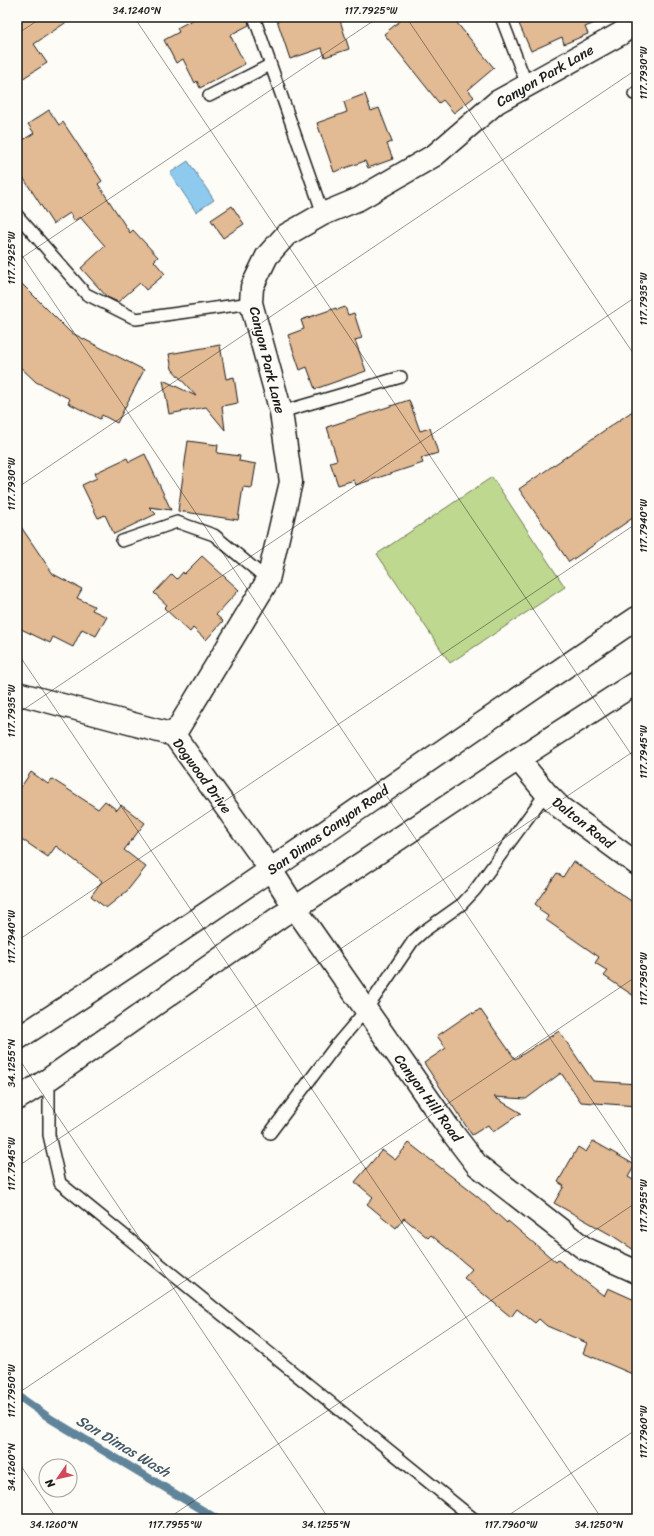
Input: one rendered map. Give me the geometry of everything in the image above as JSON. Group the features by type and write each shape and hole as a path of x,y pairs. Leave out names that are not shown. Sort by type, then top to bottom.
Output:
{"street":[{"name":"Canyon Park Lane","path":"174,735 268,580 291,482 281,412 251,303 252,287 267,256 286,235 323,214 359,199 435,155 497,102 620,34 637,21"},
{"name":"San Dimas Canyon Road","path":"17,1039 271,870 494,714 637,618"},
{"path":"17,1099 49,1079 281,916 637,682"},
{"name":"Dogwood Drive","path":"17,693 174,735 271,870"},
{"name":"Dalton Road","path":"518,759 546,794 561,808 637,864"},
{"name":"Canyon Hill Road","path":"271,870 295,908 448,1127 478,1165 584,1248 637,1272"}],"lane":[{"path":"254,17 323,214"},
{"path":"501,17 527,85"},
{"path":"210,96 270,65"},
{"path":"17,215 86,294 136,319 251,303"},
{"path":"281,412 401,376"},
{"path":"122,541 177,522 214,535 268,580"},
{"path":"270,1133 337,1044 366,1010 413,941 424,931 462,904 475,890 546,794"},
{"path":"49,1079 49,1134 60,1183 474,1519"}],"green space":[{"path":"492,477 565,587 450,663 377,554"}],"water":[{"path":"188,161 214,200 196,212 170,173"}],"building":[{"path":"17,17 74,17 34,44 47,63 17,82"},
{"path":"198,17 247,17 249,25 230,35 245,64 200,88 197,81 195,83 183,59 176,63 164,40 179,32 177,28"},
{"path":"276,17 339,17 349,49 325,57 322,48 290,59"},
{"path":"405,17 452,17 494,68 468,90 474,97 454,113 443,100 439,103 384,34"},
{"path":"516,17 609,17 585,27 588,34 564,44 562,37 531,51"},
{"path":"365,94 371,111 379,108 392,142 387,144 393,159 368,168 365,161 334,172 317,123 347,112 344,102"},
{"path":"49,110 59,125 63,122 102,181 98,184 130,233 133,230 158,257 154,261 165,274 146,290 140,283 118,302 107,297 81,268 105,246 80,217 74,221 70,213 53,224 17,168 17,144 34,133 28,124"},
{"path":"232,206 244,224 223,238 211,220"},
{"path":"17,279 70,332 144,370 117,423 102,415 100,419 68,403 70,399 36,382 17,364"},
{"path":"345,307 348,315 354,313 362,338 355,340 366,371 315,389 307,367 300,370 288,335 304,329 301,320 336,308 337,310"},
{"path":"220,345 226,379 234,377 238,403 222,406 225,430 206,407 169,414 163,380 196,396 172,369 169,354"},
{"path":"409,400 420,431 430,428 438,453 421,458 423,463 356,485 354,480 338,485 330,462 337,460 327,427"},
{"path":"637,408 637,515 569,562 519,489"},
{"path":"188,441 218,445 217,453 240,456 239,461 256,464 252,488 243,487 238,520 178,511"},
{"path":"145,454 171,510 149,507 156,514 114,534 105,515 98,518 82,485 97,478 95,473 127,458 129,462"},
{"path":"17,521 53,574 82,589 77,598 94,606 92,610 107,617 96,636 82,629 73,647 53,637 50,643 17,627"},
{"path":"202,556 239,590 216,615 223,621 206,640 193,628 190,632 164,608 167,605 154,593 172,574 177,579"},
{"path":"31,772 48,784 52,779 98,809 105,801 117,810 121,805 145,823 124,850 146,867 127,891 106,908 91,896 102,881 56,846 48,857 17,836 17,793"},
{"path":"573,861 637,905 637,998 604,976 608,971 595,963 599,957 546,920 548,916 539,910 540,908 535,904 557,873 563,877"},
{"path":"480,1009 515,1059 559,1031 593,1081 637,1084 637,1106 581,1102 561,1073 526,1099 494,1097 521,1113 493,1132 488,1125 472,1135 424,1063 446,1048 437,1036 472,1012 473,1014"},
{"path":"593,1141 635,1165 628,1177 637,1182 637,1252 613,1236 554,1203 564,1186 558,1182 578,1147 586,1152"},
{"path":"409,1143 478,1197 507,1223 508,1221 556,1262 558,1260 604,1296 608,1288 637,1301 637,1376 583,1353 587,1343 547,1326 539,1319 535,1323 517,1309 511,1317 464,1278 472,1269 431,1235 428,1238 404,1218 396,1228 367,1204 373,1197 355,1182 382,1150 395,1160"}],"waterway":[{"name":"San Dimas Wash","path":"17,1395 51,1419 217,1519"}]}
